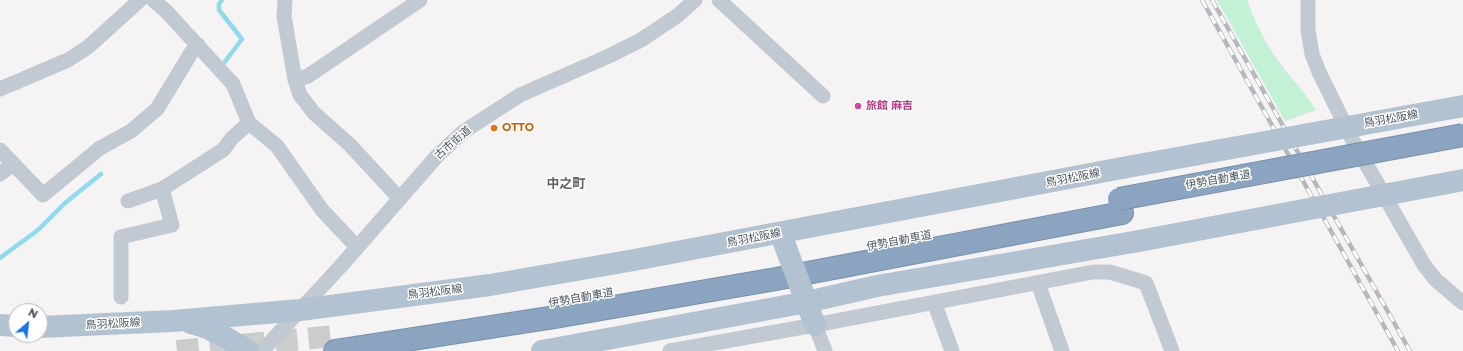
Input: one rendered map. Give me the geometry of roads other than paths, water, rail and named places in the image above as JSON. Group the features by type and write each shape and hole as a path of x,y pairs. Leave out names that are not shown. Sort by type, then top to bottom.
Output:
{"highway":[{"name":"伊勢自動車道","path":"1121,206 1463,135"},
{"name":"伊勢自動車道","path":"335,343 772,265 1463,149"}],"main road":[{"name":"鳥羽松阪線","path":"48,327 174,321 300,310 490,285 781,236 1122,168 1463,106"},
{"path":"542,351 805,298 1139,241 1463,180"},
{"path":"781,236 816,325"},
{"path":"174,321 204,326 217,332 248,351"}],"street":[{"path":"0,89 68,60 88,48 140,0"},
{"path":"154,0 166,11 233,84 249,123 277,146 322,210 357,247"},
{"path":"285,0 284,16 295,80 300,95 314,113 350,145 400,199"},
{"path":"295,80 308,76 420,0"},
{"name":"古市街道","path":"262,351 357,247 437,156 463,132 520,95 609,56 641,40 677,16 695,0"},
{"path":"719,0 823,96"},
{"path":"1308,0 1308,30 1312,54 1327,90 1353,141 1424,265 1436,280 1463,303"},
{"path":"0,150 43,195 100,148 131,131 157,109 191,53 198,46"},
{"path":"128,201 162,189 223,150 232,138 249,123"},
{"path":"0,174 13,164"},
{"path":"121,297 121,237 172,225 162,189"},
{"path":"670,351 696,348 1093,272 1110,272 1146,284 1172,351"},
{"path":"1038,283 1062,351"},
{"path":"934,302 952,351"},
{"path":"816,325 825,351"}],"waterway":[{"path":"221,67 242,39 219,10 219,4 222,0"},
{"path":"0,258 38,230 65,203 101,174"}],"tunnel":[{"path":"177,351 334,336"}],"railway":[{"path":"1202,0 1398,351"},
{"path":"1212,0 1410,351"}],"place":[{"name":"旅館 麻吉","path":"858,106"},
{"name":"OTTO","path":"494,128"}],"district":[{"name":"中之町","path":"566,184"}]}
